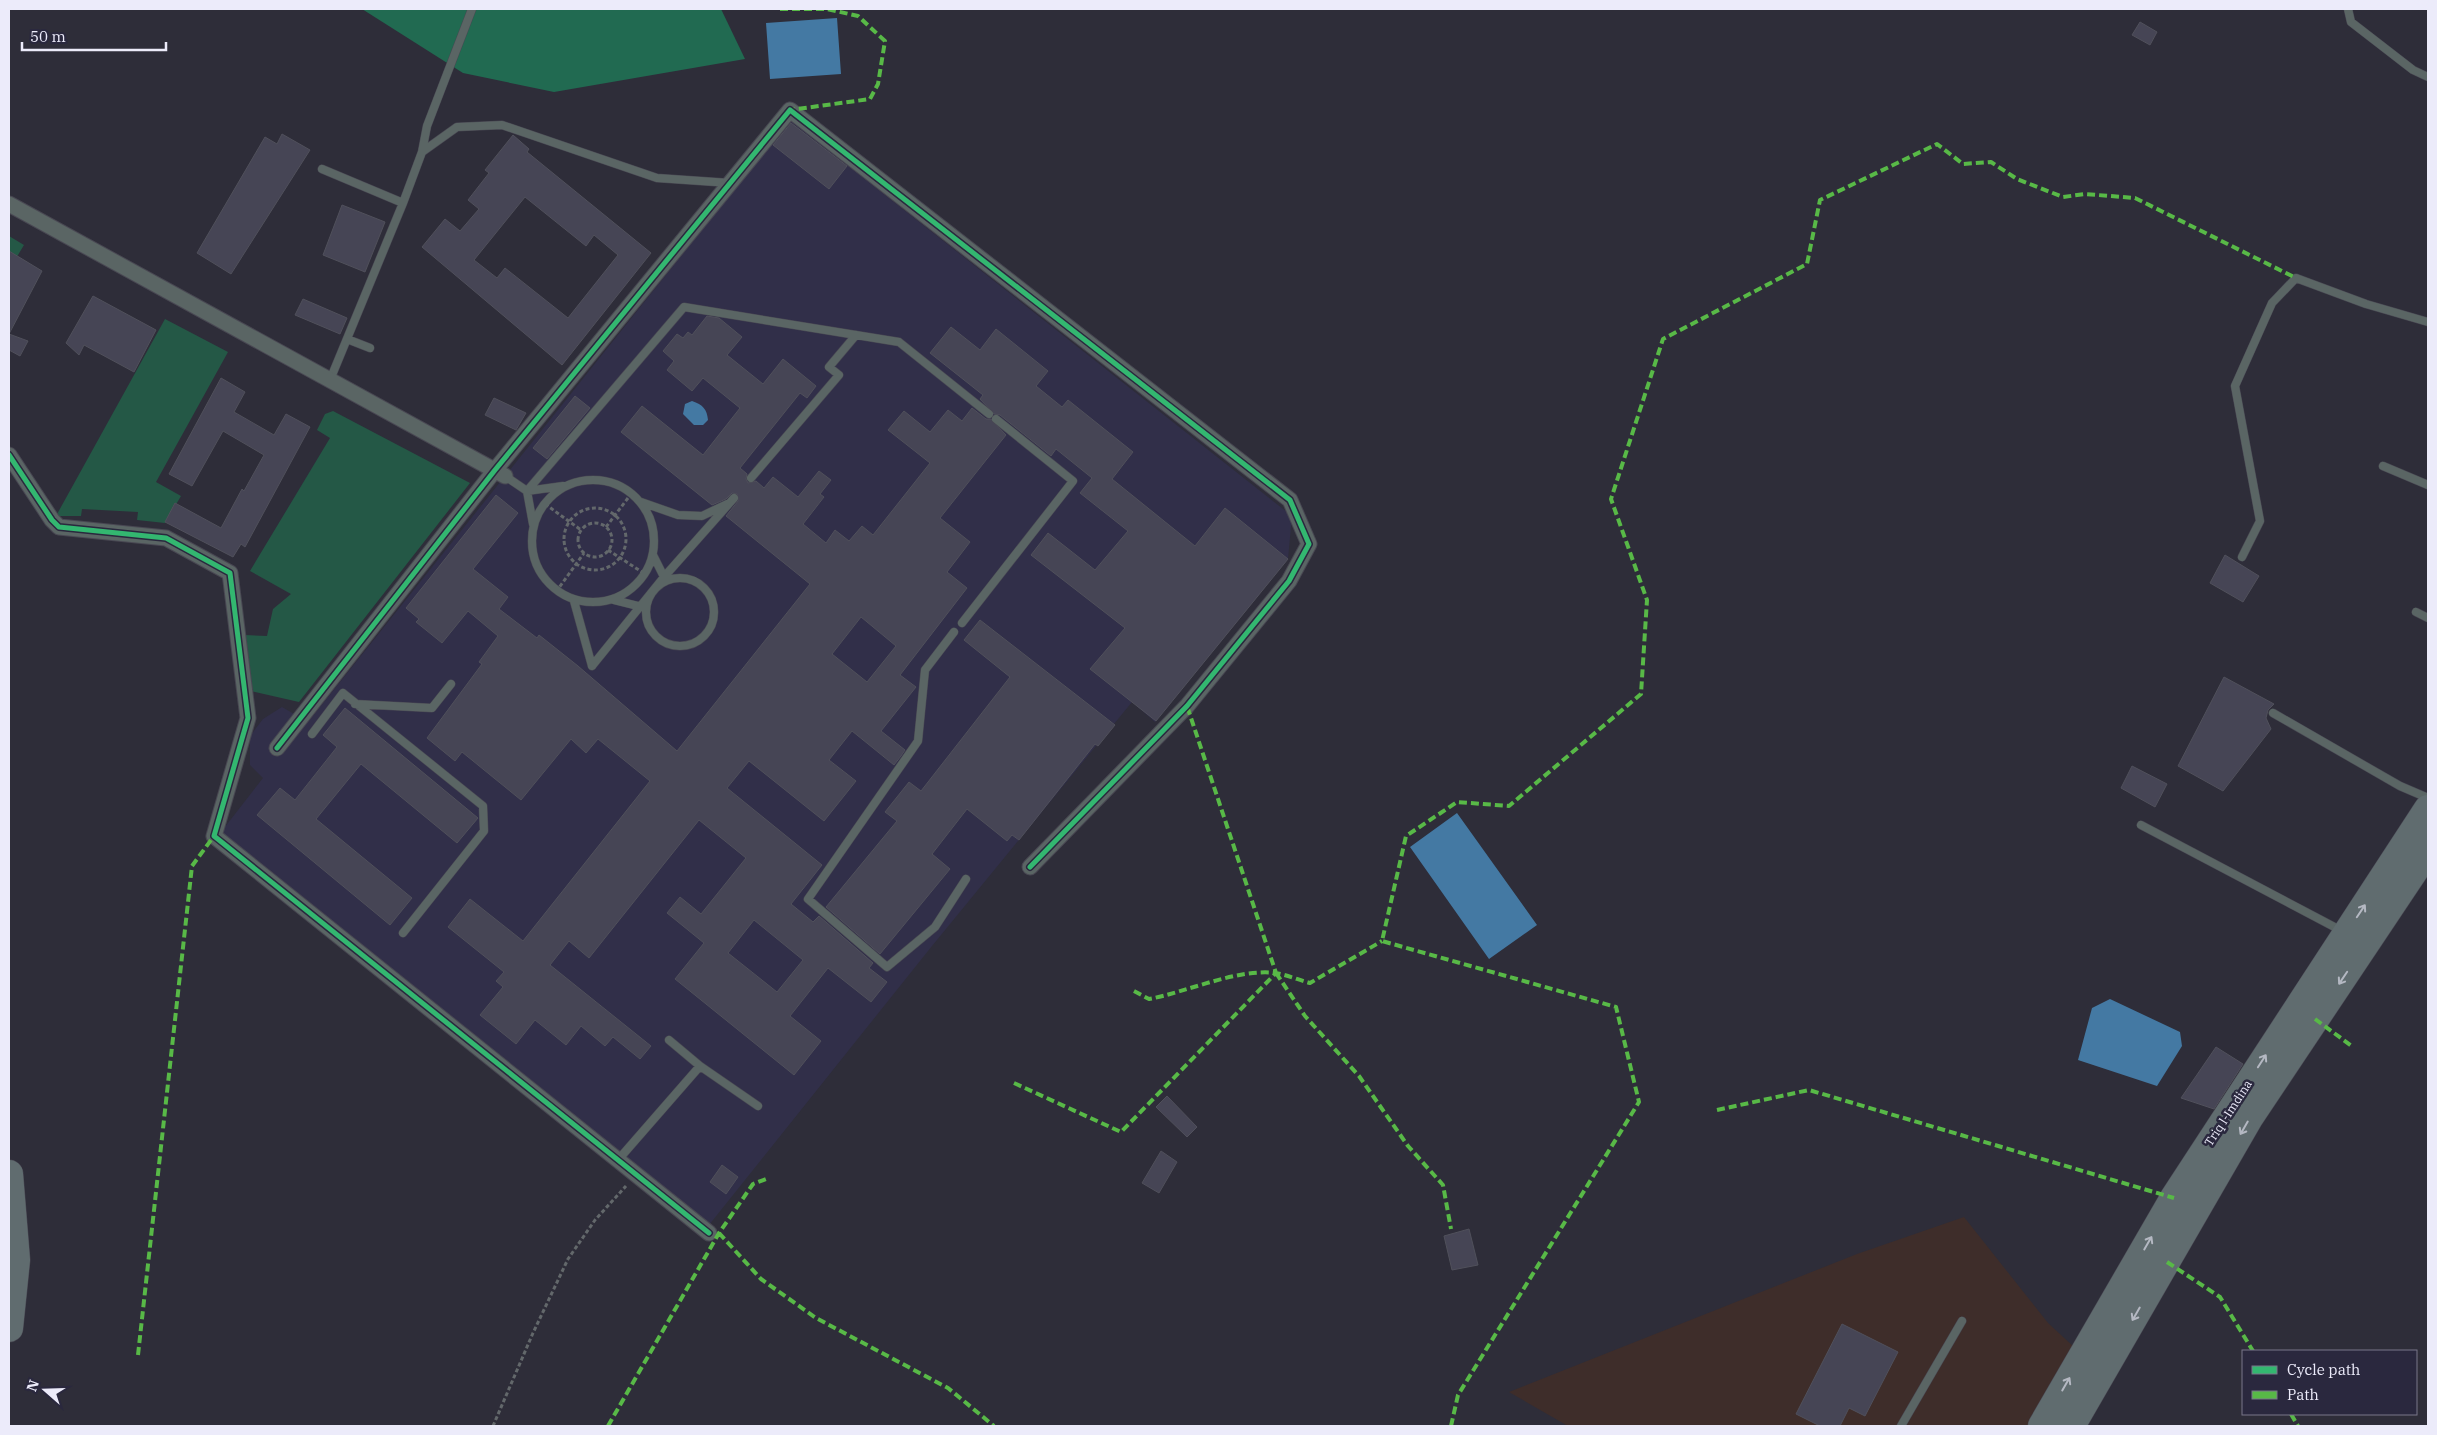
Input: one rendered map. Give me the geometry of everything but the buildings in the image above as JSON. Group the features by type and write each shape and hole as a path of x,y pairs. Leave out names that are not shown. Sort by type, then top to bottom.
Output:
{"highway":[{"name":"Triq l-Imdina","path":"2042,1426 2174,1198 2428,809"},
{"name":"Triq l-Imdina","path":"2071,1426 2250,1118 2428,850"},
{"path":"9,1174 16,1260 9,1328"}],"street":[{"path":"277,748 790,110 1290,500 1309,544 1289,581 1187,706 1030,867"},
{"path":"9,204 500,473"},
{"path":"9,455 52,520 60,527 166,538 230,573 248,718 214,836 709,1233"}],"lane":[{"path":"330,380 403,203 422,152 427,126 472,9"},
{"path":"2348,9 2351,22 2413,70 2428,77"},
{"path":"422,152 457,127 502,125 657,178 730,183"},
{"path":"322,169 403,203"},
{"path":"2242,557 2260,521 2235,386 2272,303 2296,278 2366,304 2428,322"},
{"path":"527,491 684,307 899,342 1073,481 962,623"},
{"path":"751,478 839,375 829,367 856,335"},
{"path":"347,339 370,348"},
{"path":"2383,466 2428,484"},
{"path":"500,473 527,491 566,486 588,479 611,482 632,494 640,502 648,513 654,536 653,555 645,574 630,590 614,600 593,604 574,601 556,592 540,575 535,564 531,537 537,513 553,494 566,486"},
{"path":"527,491 534,526"},
{"path":"574,601 592,666 643,607 653,591 667,578 733,500 702,516 678,515 640,502"},
{"path":"653,555 667,578"},
{"path":"643,607 650,626 663,641 682,646 692,644 705,635 714,612 709,594 704,587 688,579 667,578"},
{"path":"614,600 643,607"},
{"path":"2416,612 2428,618"},
{"path":"954,632 925,670 918,741 808,899 887,967 934,927 966,879"},
{"path":"355,704 432,708 451,684"},
{"path":"312,734 343,693 483,806 484,831 403,933"},
{"path":"2273,713 2400,786 2428,798"},
{"path":"2141,825 2346,933"},
{"path":"669,1040 700,1066 758,1106"},
{"path":"618,1160 700,1066"},
{"path":"1901,1426 1962,1320"}],"path":[{"path":"606,527 613,515 632,494"},
{"path":"545,504 581,530"},
{"path":"592,508 602,509 613,515 624,529 626,539 624,550 619,559 602,570 592,570 576,564 568,555 564,545 564,535 569,522 582,511 592,508"},
{"path":"592,523 606,527 612,540 608,550 604,554 593,557 584,553 578,544 581,530 587,524 592,523"},
{"path":"608,550 619,559 645,574"},
{"path":"556,592 584,553"},
{"path":"493,1426 568,1260 595,1220 637,1174"}],"shaded area":[{"path":"790,120 1292,516 1288,559 1155,722 1132,702 932,946 709,1225 221,832 263,778 250,765 250,736 263,719 282,707 308,722"},
{"path":"1964,1217 2048,1323 2074,1347 2030,1426 1568,1426 1509,1392 1857,1254"}],"green space":[{"path":"362,9 721,9 745,59 554,92 463,73"},
{"path":"9,236 24,245 9,270"},
{"path":"165,319 228,352 156,482 181,496 165,523 137,520 138,512 82,509 81,516 56,516"},
{"path":"333,411 470,483 299,702 251,691 244,635 267,636 273,609 291,594 250,571 330,438 317,430 325,414"}],"water":[{"path":"837,18 841,74 770,79 766,23"},
{"path":"692,401 702,406 707,413 708,420 703,425 694,425 683,414 685,404"},
{"path":"1457,813 1537,925 1489,959 1410,847"},
{"path":"2110,999 2180,1032 2182,1046 2157,1086 2078,1060 2092,1008"}],"marked path":[{"path":"780,9 827,9 858,16 885,41 878,84 870,99 790,110"},
{"path":"1451,1426 1458,1395 1639,1102 1616,1007 1382,941 1406,836 1457,802 1509,806 1641,694 1647,600 1611,499 1663,339 1807,264 1820,200 1937,144 1963,164 1991,162 2017,179 2063,197 2085,194 2135,198 2296,278"},
{"path":"1014,1083 1121,1132 1276,973 1187,706"},
{"path":"138,1355 192,866 214,836"},
{"path":"1134,991 1149,999 1212,981 1261,972 1276,973 1310,983 1382,941"},
{"path":"1276,973 1305,1016 1359,1076 1408,1146 1443,1185 1451,1229"},
{"path":"2315,1019 2353,1047"},
{"path":"1717,1110 1809,1090 2174,1198"},
{"path":"608,1426 719,1233 753,1184 766,1179"},
{"path":"719,1233 761,1279 816,1318 948,1388 994,1426"},
{"path":"2167,1262 2220,1297 2252,1350"},
{"path":"2292,1415 2298,1426"}],"cycle path":[{"path":"277,748 495,470 790,110 1290,500 1309,544 1289,581 1187,706 1030,867"},
{"path":"9,455 52,520 59,527 166,538 230,573 248,718 214,836 709,1233"}]}
